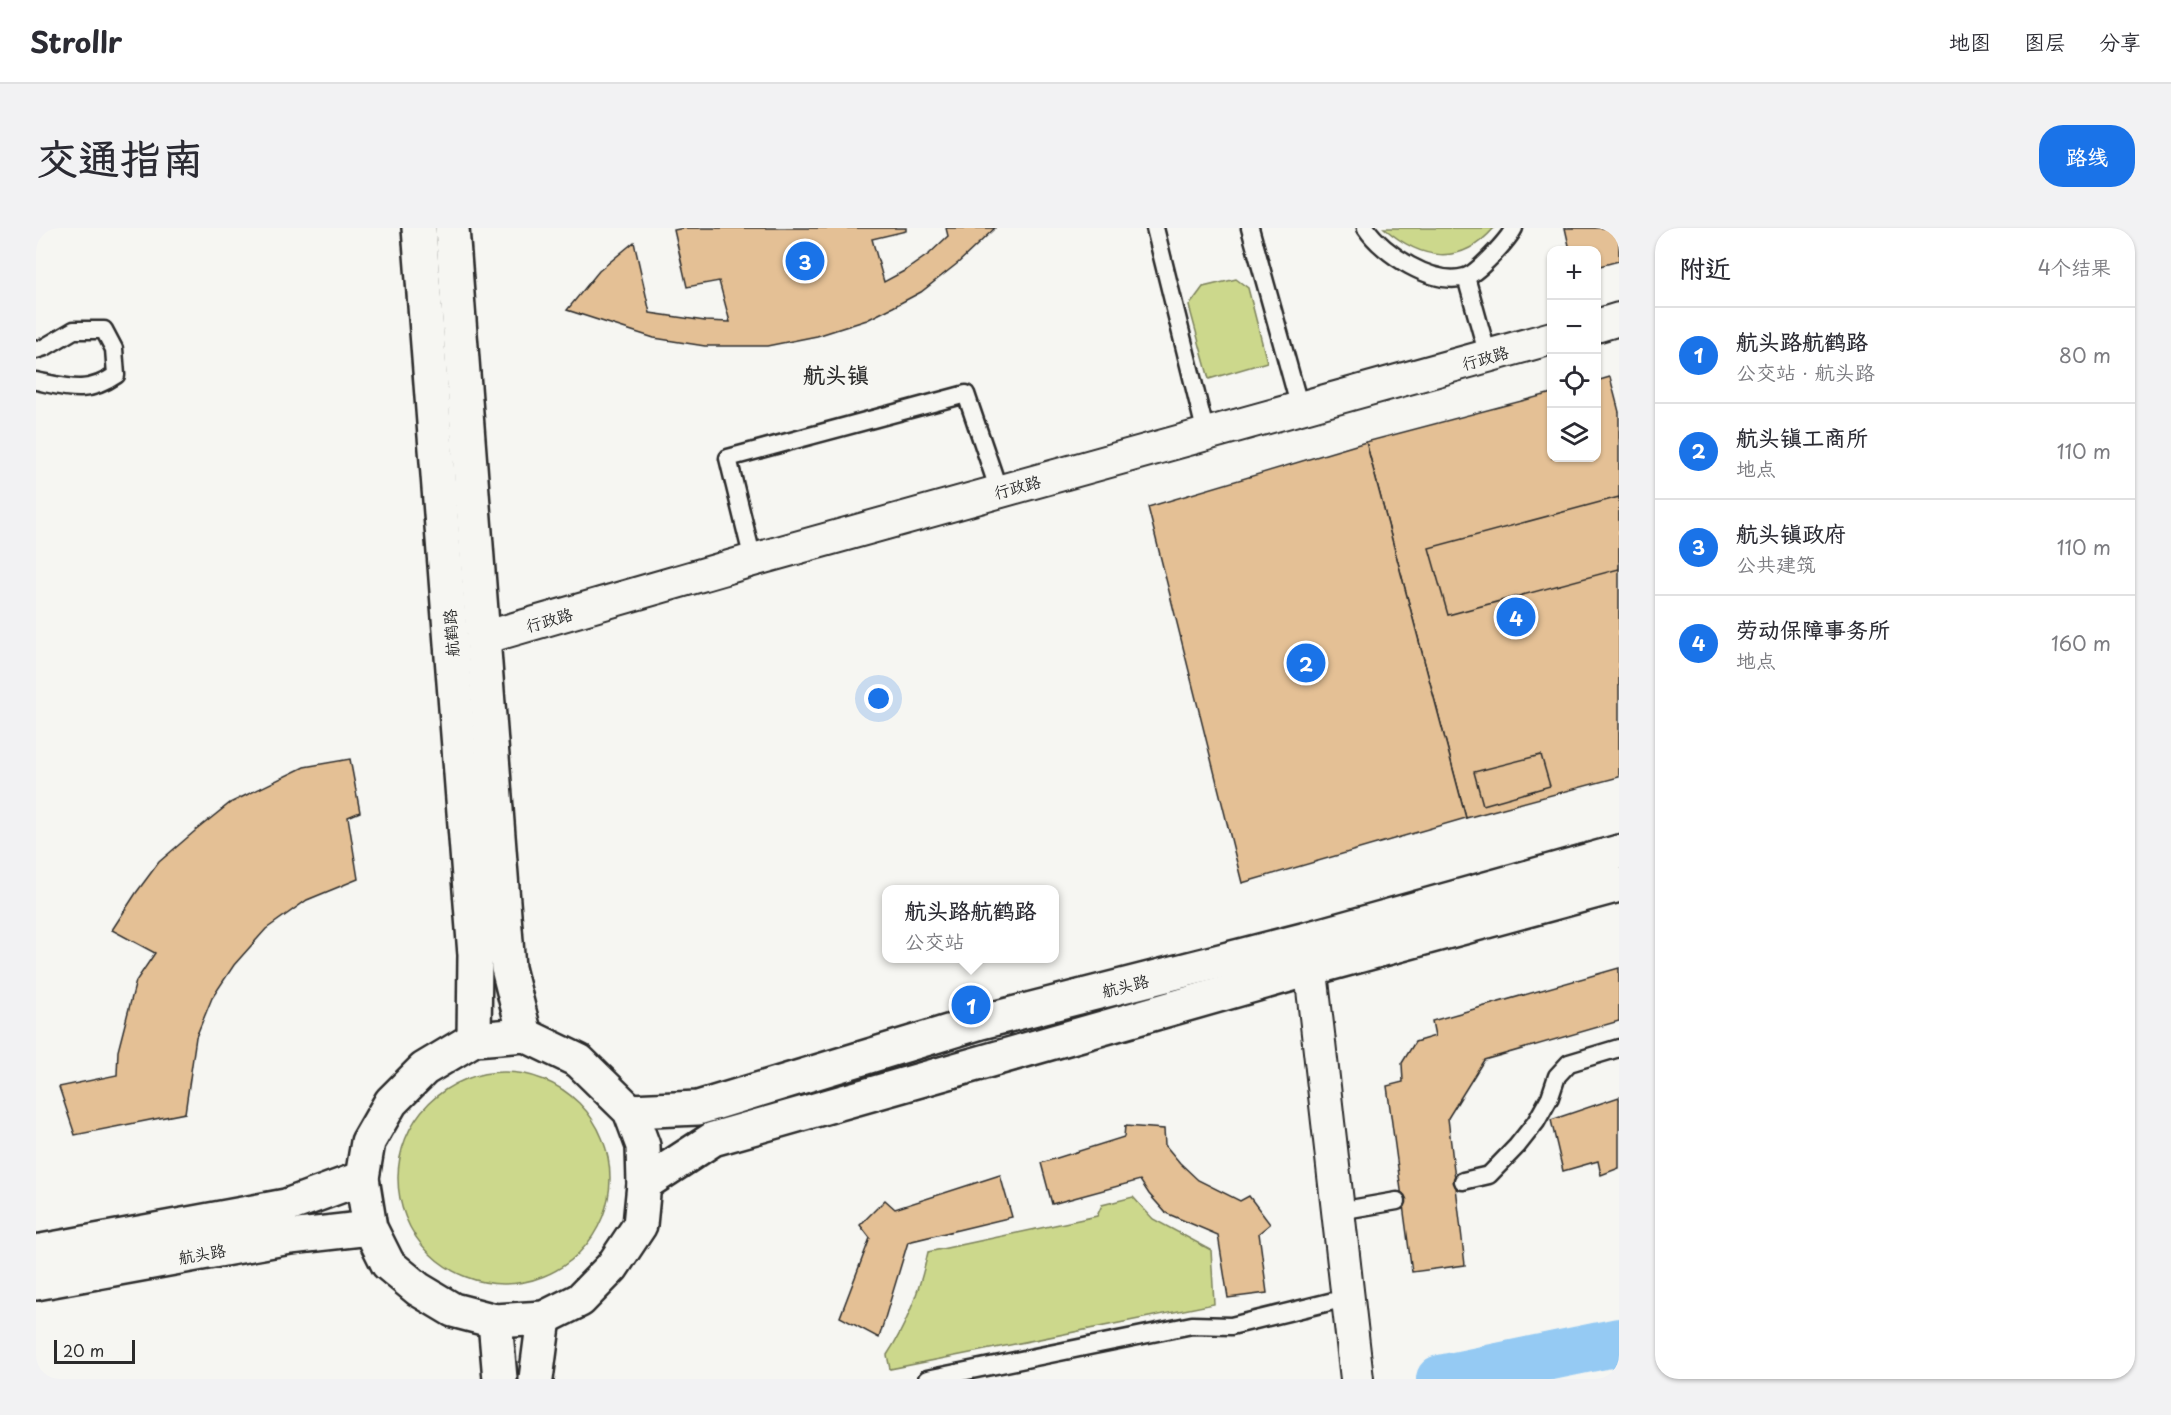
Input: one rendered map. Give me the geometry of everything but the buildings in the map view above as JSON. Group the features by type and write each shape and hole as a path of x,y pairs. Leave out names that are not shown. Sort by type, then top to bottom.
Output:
{"main road":[{"name":"航鹤路","path":"419,228 475,955 474,1039"},
{"name":"航鹤路","path":"452,228 508,968 525,1035"},
{"name":"航头路","path":"644,1184 713,1139 1308,954 1619,852"},
{"name":"航头路","path":"630,1111 698,1108 981,1022 1308,954 1619,885"},
{"path":"525,1035 579,1061 630,1111 643,1146 644,1184 640,1225 612,1267 580,1300 544,1318 495,1321 453,1310 418,1289 388,1264 370,1228 362,1178 368,1142 391,1102 424,1069 474,1039 525,1035"},
{"name":"航头路","path":"36,1252 286,1206 362,1178"},
{"name":"航头路","path":"36,1283 290,1236 370,1228"},
{"path":"536,1379 544,1318"},
{"path":"495,1321 500,1379"}],"street":[{"path":"1601,325 1619,320"},
{"name":"行政路","path":"483,638 753,560 1547,339"},
{"path":"1308,954 1339,1211 1356,1379"}],"lane":[{"path":"1155,228 1206,434"},
{"path":"1250,228 1300,408"},
{"path":"1366,228 1390,255 1436,277 1466,277 1489,259 1510,236 1514,228"},
{"path":"1466,277 1488,356"},
{"path":"36,350 74,330 104,330 114,349 116,375 101,386 72,389 36,381"},
{"path":"753,560 728,458 966,394 999,491"},
{"path":"1462,1181 1489,1175 1517,1146 1536,1122 1550,1097 1557,1076 1569,1063 1619,1048"},
{"path":"1339,1211 1397,1201"},
{"path":"927,1379 1192,1325 1230,1326 1346,1298"}],"green space":[{"path":"1384,228 1494,228 1481,241 1468,249 1454,254 1440,255 1412,247"},
{"path":"1236,279 1248,288 1267,362 1209,379 1189,306 1203,287"},
{"path":"494,1072 514,1072 535,1076 554,1084 579,1103 592,1119 602,1137 608,1157 610,1178 608,1199 602,1219 592,1237 579,1253 554,1272 535,1280 514,1284 494,1284 473,1280 454,1272 422,1245 410,1228 402,1209 398,1188 398,1168 402,1147 410,1128 437,1096 454,1084 473,1076"},
{"path":"1133,1197 1153,1219 1211,1250 1214,1304 890,1369 887,1355 912,1305 928,1252 1097,1216 1102,1205"}],"waterway":[{"path":"1440,1379 1619,1342"}],"place":[{"name":"航头镇政府","path":"805,261"},
{"name":"劳动保障事务所","path":"1516,617"},
{"name":"航头镇工商所","path":"1306,663"},
{"name":"航头路航鹤路","path":"971,1005"}],"district":[{"name":"航头镇","path":"836,373"}]}
